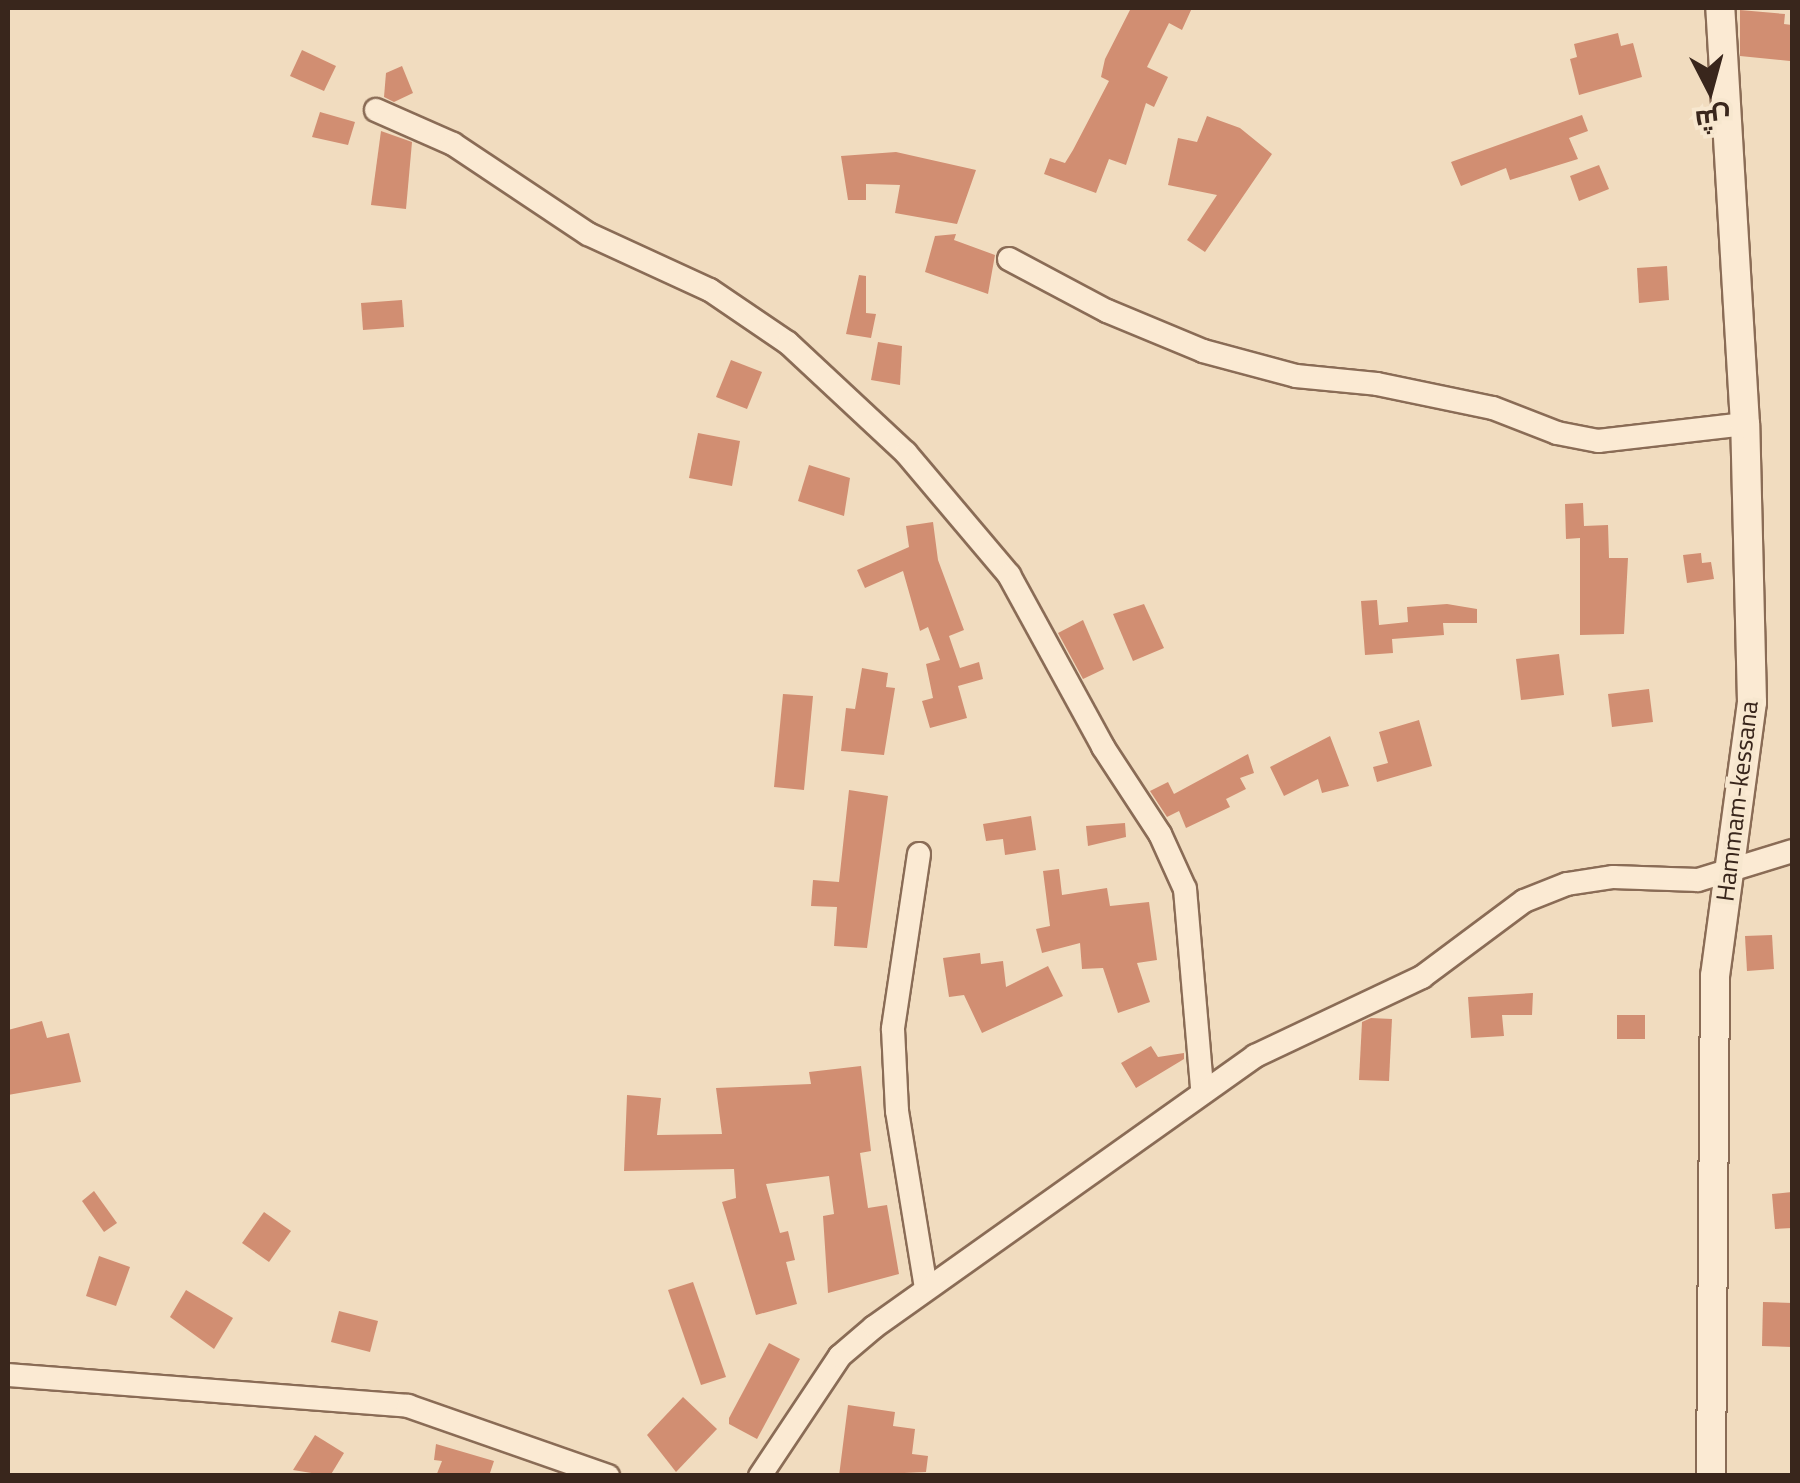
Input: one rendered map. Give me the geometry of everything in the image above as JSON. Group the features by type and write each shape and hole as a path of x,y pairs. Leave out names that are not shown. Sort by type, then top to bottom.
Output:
{"street":[{"name":"Hammam-kessana","path":"1711,1476 1715,976 1752,702 1745,424 1720,8"},
{"path":"376,110 454,144 588,234 710,290 788,343 906,453 1009,575 1103,747 1160,834 1185,889 1202,1089"},
{"path":"1009,259 1187,344 1296,376 1454,400 1598,440 1745,424"},
{"path":"760,1476 793,1435 840,1356 1202,1089 1255,1056 1422,977 1524,901 1552,890 1612,877 1727,875 1792,851"},
{"path":"919,854 893,1029 897,1110 926,1289"},
{"path":"8,1375 408,1406 608,1476"}],"building":[{"path":"1131,8 1192,8 1182,30 1169,23 1147,67 1168,77 1154,107 1146,103 1126,165 1109,159 1096,193 1044,174 1050,158 1065,163 1073,150 1109,81 1101,77 1105,59"},
{"path":"1740,10 1785,14 1784,24 1792,25 1790,61 1740,56"},
{"path":"1618,33 1621,46 1633,43 1642,77 1579,95 1570,59 1577,57 1574,44"},
{"path":"302,50 336,66 324,91 290,76"},
{"path":"402,66 413,93 394,102 384,97 386,73"},
{"path":"320,112 355,122 348,145 312,137"},
{"path":"1582,115 1588,131 1569,138 1578,159 1510,180 1506,168 1461,186 1451,162"},
{"path":"1207,116 1240,128 1272,154 1205,252 1187,240 1217,195 1168,185 1178,138 1197,142"},
{"path":"381,131 412,142 406,209 371,205"},
{"path":"896,152 976,170 957,224 895,213 900,185 866,184 866,200 848,200 841,156"},
{"path":"1599,165 1609,189 1579,201 1570,176"},
{"path":"956,234 954,240 995,255 988,294 925,272 935,236"},
{"path":"1667,266 1669,300 1639,303 1637,268"},
{"path":"859,275 866,276 866,313 876,314 871,338 846,334"},
{"path":"402,300 404,327 363,330 361,303"},
{"path":"878,342 902,346 900,385 871,380"},
{"path":"731,360 762,372 747,409 716,397"},
{"path":"698,433 740,441 732,486 689,478"},
{"path":"809,465 850,478 844,516 798,501"},
{"path":"1583,503 1584,526 1608,525 1609,558 1628,558 1624,634 1580,635 1580,538 1566,539 1565,504"},
{"path":"933,522 938,560 964,630 949,636 960,668 979,662 983,679 958,686 967,718 930,728 922,701 933,698 926,664 940,660 928,627 920,631 903,571 865,588 857,570 909,547 906,526"},
{"path":"1701,553 1702,563 1711,562 1714,579 1687,583 1683,555"},
{"path":"1377,600 1379,625 1408,622 1407,607 1447,604 1477,609 1477,623 1443,623 1444,635 1392,639 1393,653 1365,655 1361,601"},
{"path":"1144,604 1164,648 1133,661 1113,614"},
{"path":"1083,620 1104,669 1083,679 1058,633"},
{"path":"1559,654 1564,695 1521,700 1516,659"},
{"path":"862,668 888,673 886,687 895,688 884,755 841,751 846,708 855,709"},
{"path":"1649,689 1653,722 1612,727 1608,694"},
{"path":"783,694 813,696 804,790 774,787"},
{"path":"1419,720 1432,766 1377,782 1373,767 1388,763 1379,732"},
{"path":"1330,736 1349,786 1322,793 1318,779 1284,796 1270,767"},
{"path":"1248,754 1254,773 1240,778 1246,789 1226,799 1230,807 1186,828 1179,811 1167,817 1150,791 1168,782 1174,794"},
{"path":"849,790 888,796 867,948 834,946 837,907 811,906 813,880 839,882"},
{"path":"1031,816 1036,850 1005,855 1003,839 986,841 983,824"},
{"path":"1125,823 1126,837 1088,846 1086,826"},
{"path":"1059,869 1062,895 1107,888 1110,906 1149,902 1157,960 1137,963 1150,1002 1118,1013 1103,968 1082,969 1080,943 1042,953 1036,929 1050,926 1043,871"},
{"path":"1772,935 1774,969 1747,971 1745,936"},
{"path":"980,953 981,964 1003,961 1006,987 1048,966 1063,996 982,1033 964,995 949,997 943,958"},
{"path":"1533,993 1532,1015 1502,1015 1504,1036 1471,1038 1468,997"},
{"path":"1617,1015 1645,1015 1645,1039 1617,1039"},
{"path":"1371,1018 1392,1019 1389,1081 1359,1080 1362,1022"},
{"path":"42,1021 47,1038 69,1033 81,1082 8,1095 8,1030"},
{"path":"1151,1046 1158,1057 1184,1053 1184,1059 1136,1088 1121,1063"},
{"path":"861,1066 871,1151 860,1153 868,1208 887,1205 899,1274 828,1293 823,1216 834,1214 829,1176 766,1184 780,1233 788,1231 795,1260 786,1262 797,1304 756,1315 722,1202 736,1198 734,1169 624,1171 627,1095 661,1098 657,1135 722,1134 716,1088 811,1084 809,1072"},
{"path":"94,1191 117,1223 104,1232 82,1201"},
{"path":"1792,1192 1792,1228 1775,1229 1772,1194"},
{"path":"264,1212 291,1231 269,1262 242,1243"},
{"path":"99,1256 130,1267 116,1306 86,1296"},
{"path":"693,1282 726,1377 701,1385 668,1290"},
{"path":"186,1290 233,1318 214,1349 170,1317"},
{"path":"1763,1302 1792,1303 1792,1347 1762,1346"},
{"path":"339,1311 378,1321 370,1352 331,1342"},
{"path":"769,1343 800,1359 757,1439 729,1424 729,1418"},
{"path":"683,1397 717,1429 676,1472 647,1435"},
{"path":"848,1405 895,1412 893,1426 915,1429 912,1454 928,1456 926,1472 839,1476"},
{"path":"315,1435 344,1453 330,1476 293,1470"},
{"path":"436,1444 494,1461 489,1476 436,1476 442,1461 434,1460"}]}
